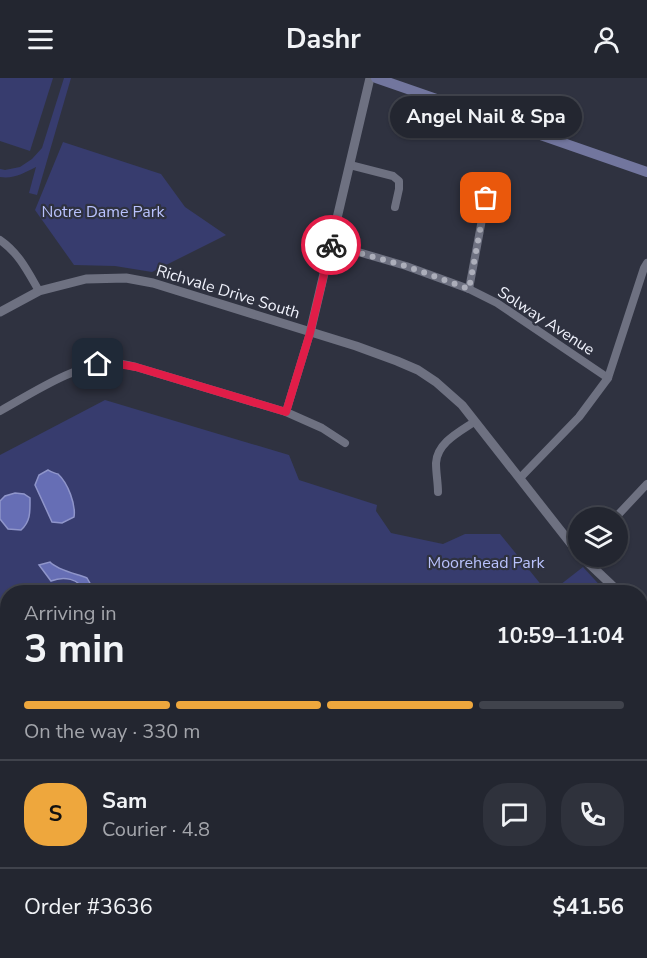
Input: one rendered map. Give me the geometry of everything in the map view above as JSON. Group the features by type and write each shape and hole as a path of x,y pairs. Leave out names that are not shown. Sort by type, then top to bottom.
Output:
{"main road":[{"path":"376,78 647,172"}],"street":[{"path":"286,412 310,333 370,78"},
{"path":"350,165 393,176 399,181 395,207"},
{"path":"469,289 486,198"},
{"path":"0,240 20,257 39,291"},
{"name":"Solway Avenue","path":"331,244 406,266 469,289 497,303 608,378"},
{"path":"520,478 579,417 608,378 647,263"},
{"name":"Richvale Drive South","path":"0,312 39,291 86,279 126,278 153,283 356,346 397,361 418,370 436,382 462,405 568,540"},
{"path":"0,411 69,374 98,364 113,363 136,367 286,412 322,428 345,443"},
{"path":"438,492 436,461 439,452 447,441 474,422"},
{"path":"625,507 647,484"},
{"name":"Richvale Drive South","path":"593,567 612,585"}],"green space":[{"path":"0,78 53,78 30,151 0,141"},
{"path":"64,78 71,78 37,195 29,193 36,167 10,177 0,177 0,169 20,167 42,148"},
{"name":"Notre Dame Park","path":"63,142 161,174 185,207 226,235 152,272 115,266 74,265 35,210"},
{"name":"Moorehead Park","path":"105,400 289,455 299,480 377,505 376,511 391,533 443,544 465,534 500,534 541,585 0,585 0,455"},
{"path":"583,567 600,585 560,585"}],"shaded area":[{"path":"48,470 62,478 72,500 74,517 62,523 52,522 35,485 39,475"},
{"path":"15,493 24,494 30,498 28,519 21,530 8,529 0,519 0,501 5,496"},
{"path":"50,562 62,570 87,578 91,585 80,585 70,579 51,581 39,565"}],"way so far":[{"path":"331,245 406,266 469,289 486,198"}],"place":[{"name":"Angel Nail & Spa","path":"486,198"}],"route":[{"path":"98,364 113,363 136,367 286,412 310,333 331,245"}]}
